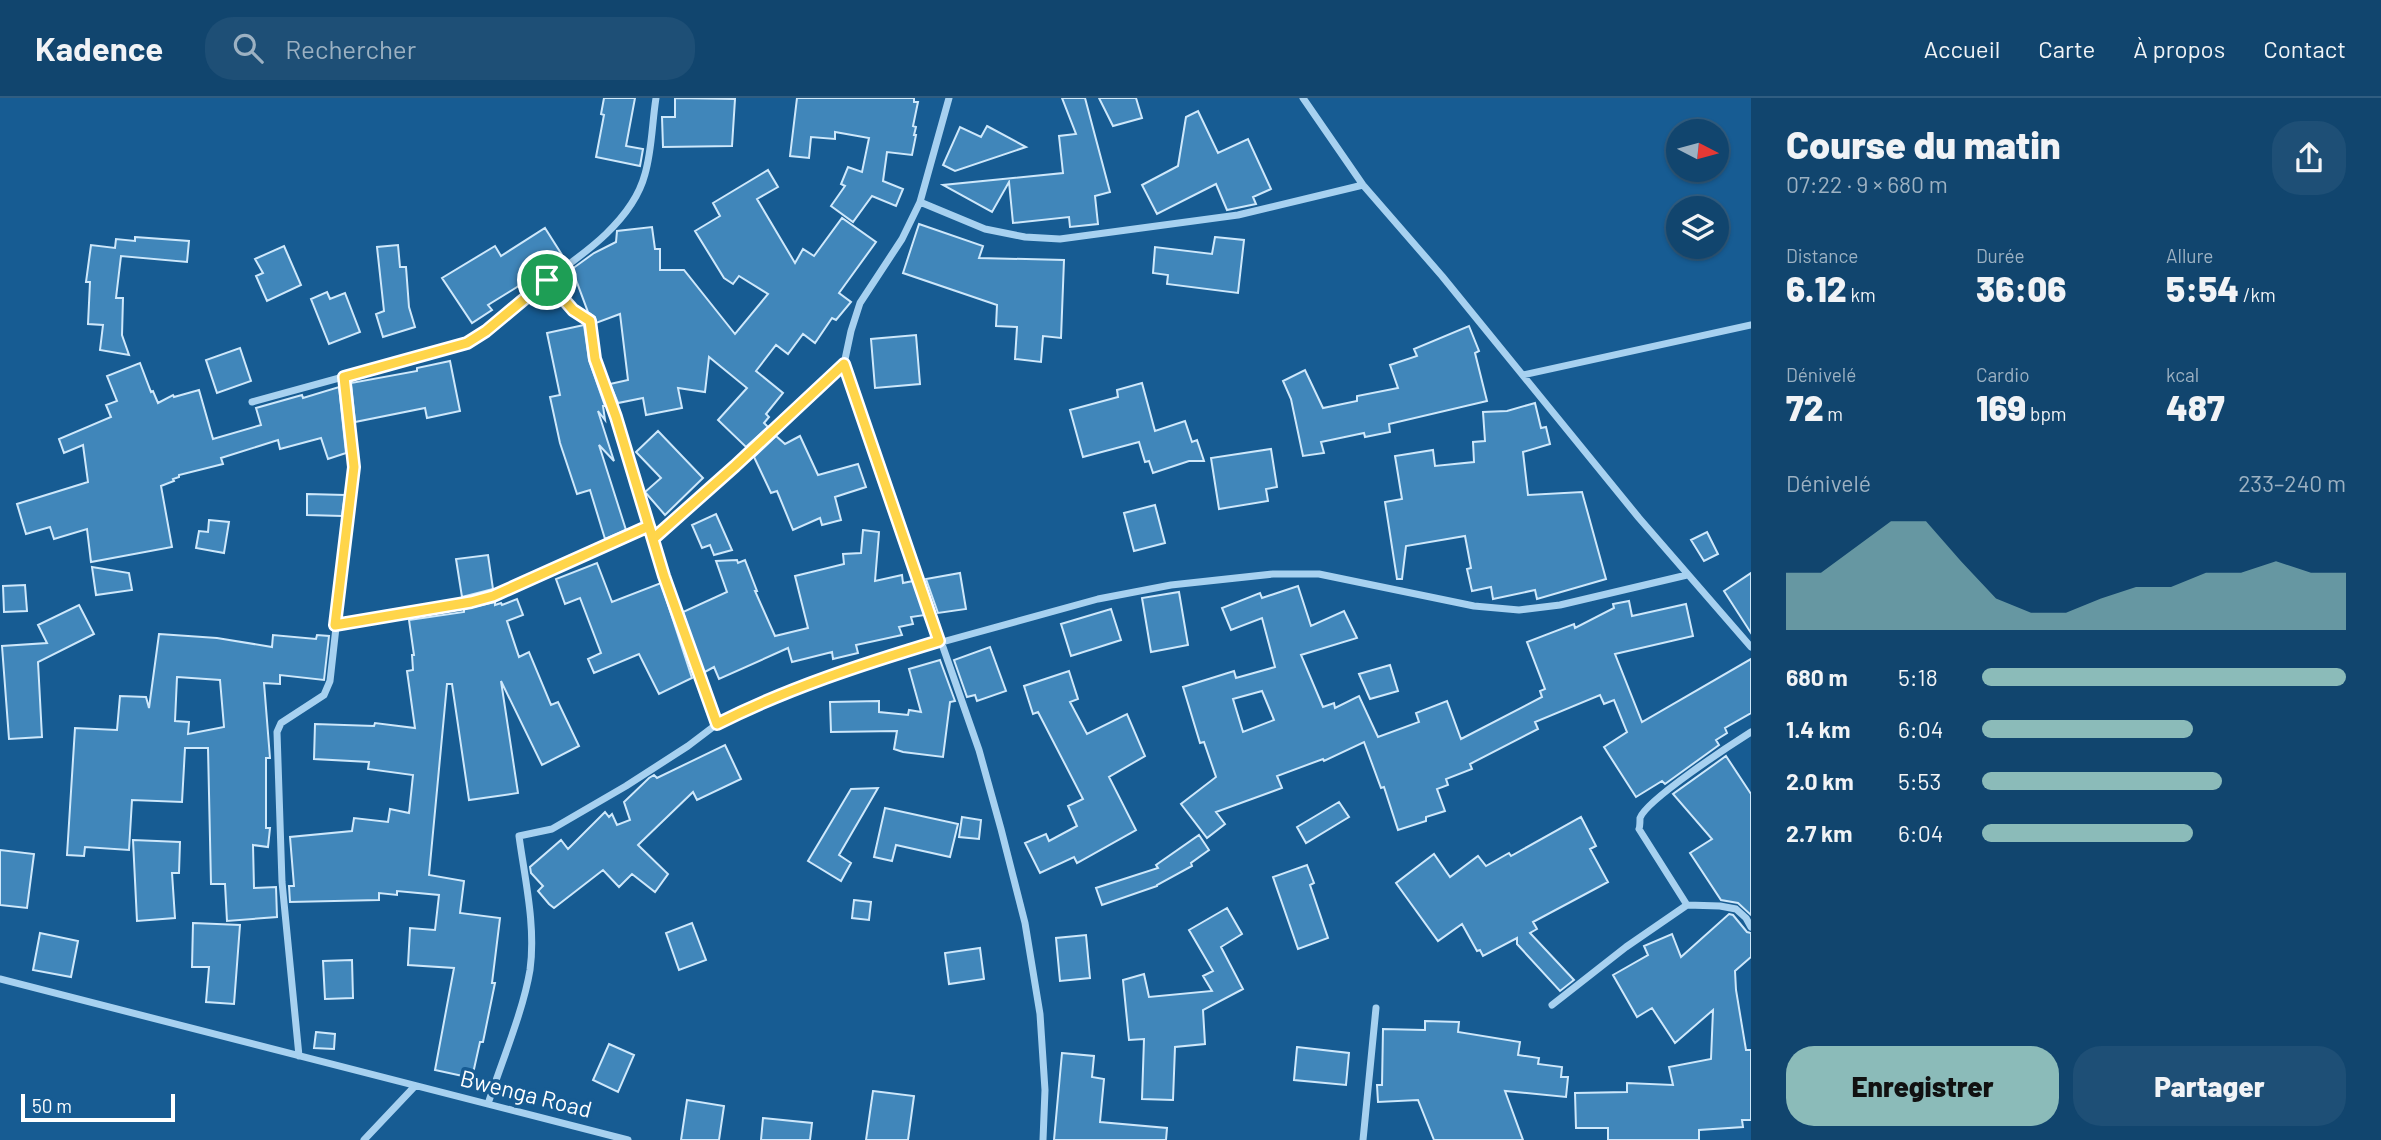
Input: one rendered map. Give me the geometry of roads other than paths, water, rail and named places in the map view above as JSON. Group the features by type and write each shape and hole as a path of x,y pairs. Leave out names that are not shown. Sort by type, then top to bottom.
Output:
{"street":[{"path":"252,402 467,343 486,331 598,241 633,203 645,174 656,98"},
{"path":"949,98 920,202 902,239 860,303 844,364 979,750 1001,829 1024,923 1040,1014 1045,1090 1043,1140"},
{"path":"1303,98 1363,185 1442,276 1687,575 1751,648"},
{"path":"920,202 985,229 1025,237 1060,239 1238,215 1363,185"},
{"path":"547,280 573,310 590,321 595,359 616,417 693,663 717,724"},
{"path":"1523,374 1751,326"},
{"path":"653,539 844,364"},
{"path":"299,1056 282,882 277,732 281,723 324,695 330,681 354,467 344,377"},
{"path":"335,625 493,596 649,526"},
{"path":"488,1104 526,990 530,970 530,921 519,836 552,829 563,823 626,786 717,724 755,705 811,682 939,641 1040,617 1098,599 1171,585 1273,574 1319,574 1474,606 1519,610 1560,605 1687,575"},
{"path":"1687,905 1639,829 1640,818 1655,801 1751,732"},
{"path":"1552,1005 1626,947 1687,905 1736,909 1751,927"},
{"name":"Bwenga Road","path":"0,979 628,1140"},
{"path":"1363,1140 1376,1008"},
{"path":"364,1140 415,1086"}]}
